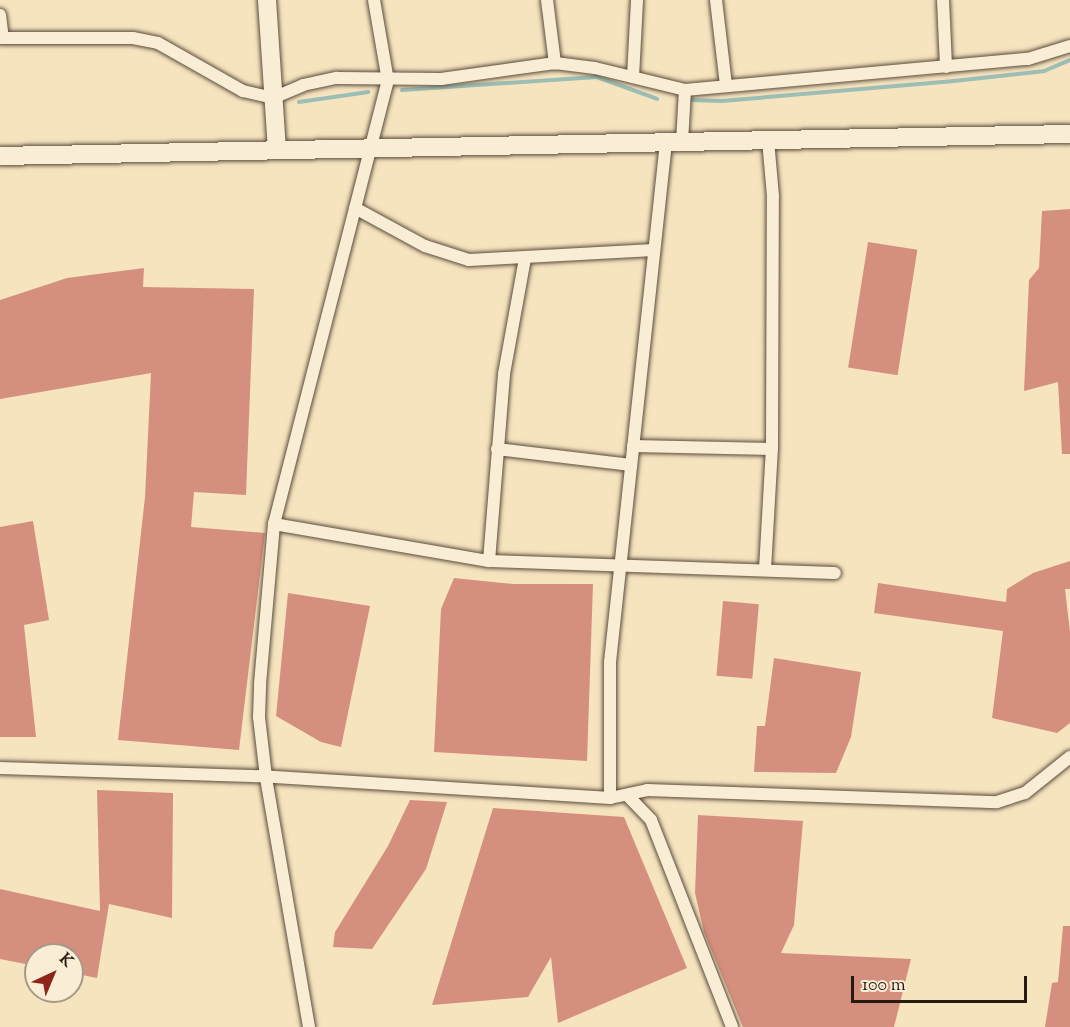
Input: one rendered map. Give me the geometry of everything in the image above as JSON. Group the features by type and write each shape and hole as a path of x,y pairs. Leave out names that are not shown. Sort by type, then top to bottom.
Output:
{"street":[{"path":"267,0 277,150"},
{"path":"309,1027 266,777 259,706 274,524 388,81 374,0"},
{"path":"547,0 555,63"},
{"path":"633,77 637,0"},
{"path":"716,0 726,84"},
{"path":"943,0 946,67"},
{"path":"0,15 1,38 133,38 158,44 243,92 273,98 303,85 338,78 388,81 441,79 555,63 633,77 685,90 726,84 1028,59 1070,46"},
{"path":"610,798 610,662 620,567 654,250 685,90"},
{"path":"0,156 1070,134"},
{"path":"765,569 772,449 773,196 768,140"},
{"path":"355,208 425,246 469,260 654,250"},
{"path":"489,561 504,374 525,258"},
{"path":"633,446 772,449"},
{"path":"497,449 631,465"},
{"path":"274,524 489,561 835,573"},
{"path":"0,768 266,777 610,798 628,796 647,790 997,802 1025,793 1070,757"},
{"path":"628,796 651,820 732,1027"}],"building":[{"path":"1070,209 1070,454 1062,454 1058,382 1024,391 1029,280 1039,268 1042,211"},
{"path":"868,242 917,250 898,375 848,367"},
{"path":"144,268 143,287 254,289 246,495 194,492 191,527 265,533 239,750 118,740 145,497 151,373 0,399 0,300 67,278"},
{"path":"33,521 49,620 24,625 36,737 0,737 0,527"},
{"path":"1070,561 1070,589 1065,589 1070,632 1070,723 1057,733 992,718 1003,631 874,613 878,583 1006,602 1007,589 1033,573"},
{"path":"454,578 513,584 593,584 587,761 434,752 441,609"},
{"path":"288,593 370,606 341,747 321,742 276,716"},
{"path":"723,601 759,604 752,679 716,676"},
{"path":"774,658 861,672 851,737 836,773 754,772 757,726 765,726"},
{"path":"97,790 173,793 172,918 109,904 97,978 84,975 84,943 24,943 24,964 0,959 0,889 100,911"},
{"path":"410,800 447,802 426,869 372,949 333,947 335,932 388,846"},
{"path":"493,808 624,817 687,968 558,1023 551,957 528,997 432,1005"},
{"path":"698,815 803,821 794,925 781,953 911,959 894,1027 743,1027 704,932 695,893"},
{"path":"1063,926 1070,926 1070,1027 1045,1027 1052,983 1058,982"}],"waterway":[{"path":"690,100 722,101 954,81 1044,71 1070,60"},
{"path":"402,90 597,77 657,99"},
{"path":"299,102 368,92"}]}
